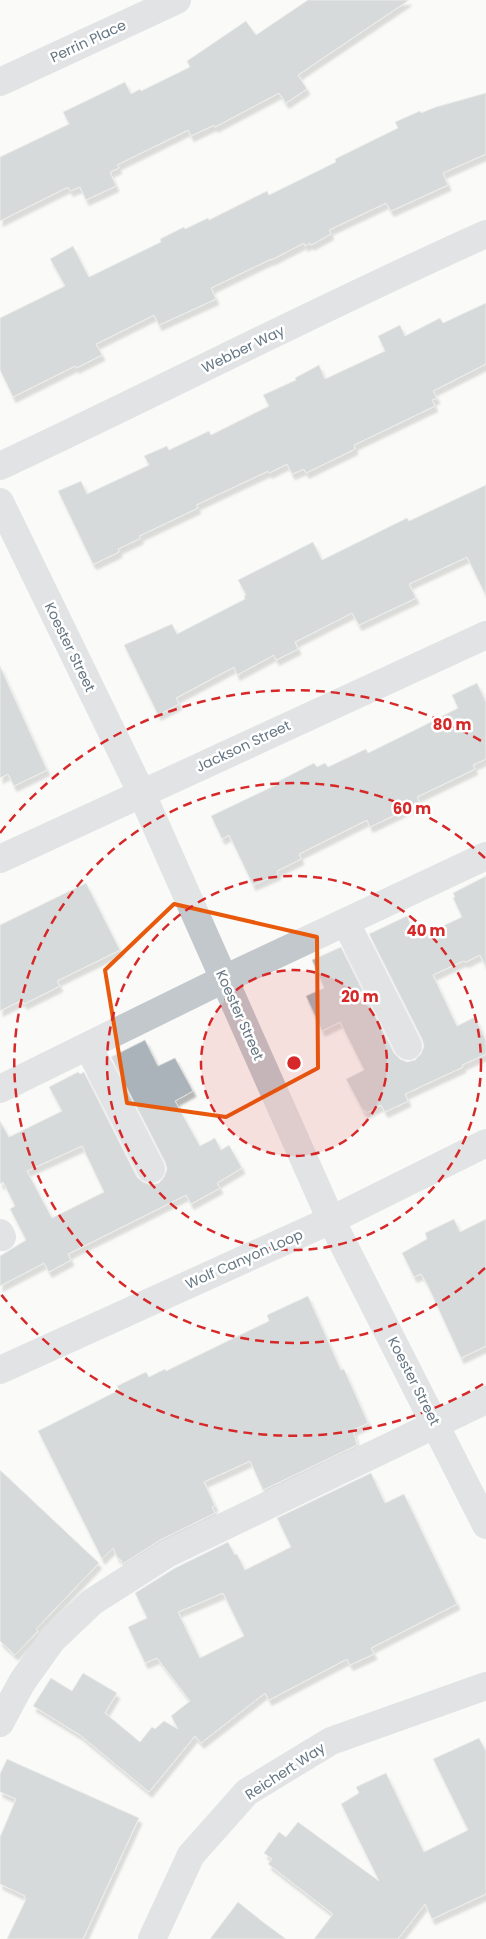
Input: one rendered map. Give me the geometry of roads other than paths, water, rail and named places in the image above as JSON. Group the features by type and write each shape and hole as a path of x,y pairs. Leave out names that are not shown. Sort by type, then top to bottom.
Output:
{"street":[{"name":"Perrin Place","path":"0,82 177,0"},
{"name":"Webber Way","path":"0,466 74,432 367,289 486,234"},
{"name":"Koester Street","path":"0,502 141,792 331,1220 486,1525"},
{"name":"Jackson Street","path":"0,858 486,635"},
{"path":"0,1089 486,856"},
{"path":"346,923 408,1046"},
{"path":"88,1046 151,1169"},
{"name":"Wolf Canyon Loop","path":"0,1370 331,1220 486,1143"},
{"path":"0,1723 22,1682 52,1640 92,1602 167,1554 486,1400"},
{"name":"Reichert Way","path":"152,1939 191,1855 247,1792 331,1741 486,1686"}]}
